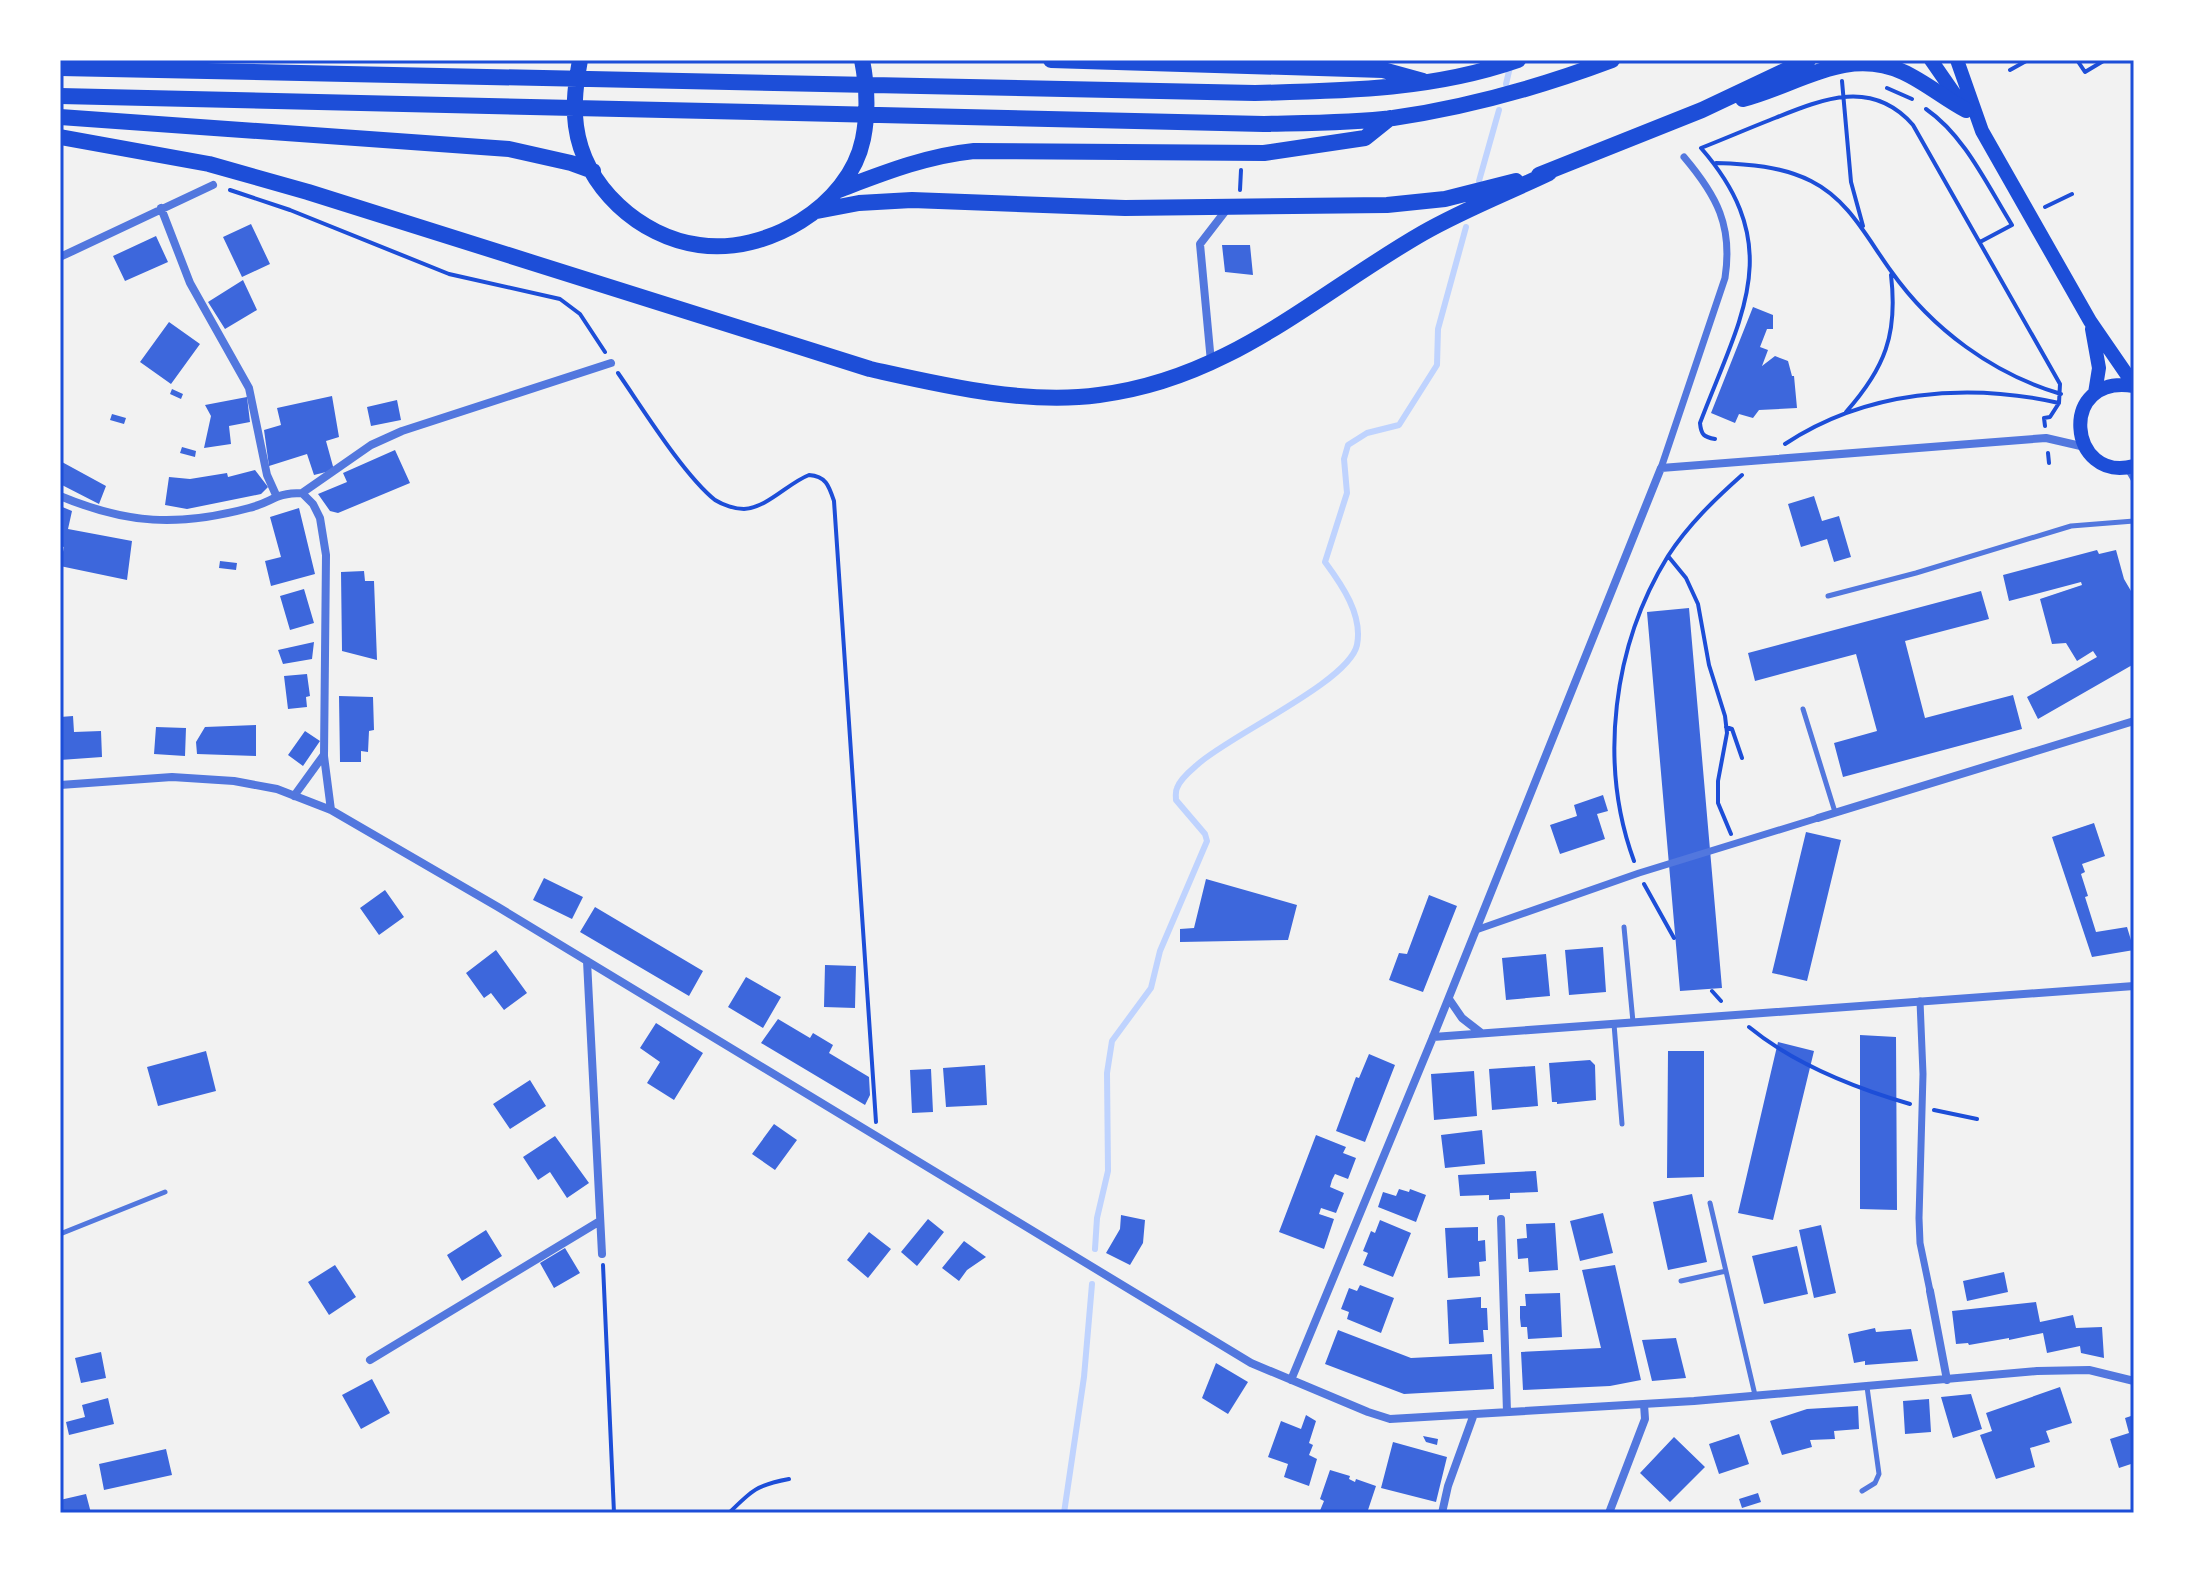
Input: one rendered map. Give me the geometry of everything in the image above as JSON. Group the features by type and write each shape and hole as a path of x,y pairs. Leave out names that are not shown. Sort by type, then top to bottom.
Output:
{"highway":[{"path":"580,60 574,91 576,129 593,171 620,208 644,227 671,239 701,246 732,245 766,238 794,226 817,211 836,191 855,162 863,140 866,100 863,61"},
{"path":"1051,60 1383,70 1428,83"},
{"path":"60,68 1255,93 1387,89 1428,83 1518,60"},
{"path":"60,96 1264,124 1390,118 1455,108 1509,95 1612,60"},
{"path":"60,137 209,164 308,192 870,369 949,387 1022,396 1098,395 1168,380 1233,354 1424,232 1549,173 1702,110 1808,60"},
{"path":"1702,110 1773,91 1846,63 1871,62 1903,72 1966,110"},
{"path":"60,117 509,149 593,171"},
{"path":"836,191 923,159 948,154 974,151 1264,153 1365,138 1390,118"},
{"path":"817,211 859,203 912,200 1125,208 1387,205 1445,199 1549,173"}],"main road":[{"path":"1931,60 1982,131 2090,321 2134,386"},
{"path":"1957,60 1982,131"},
{"path":"2090,321 2099,368 2095,393"},
{"path":"2132,472 2095,459 2085,447 2079,430 2083,409 2095,393 2108,386 2134,386"}],"street":[{"path":"1291,1380 1449,999 1661,468 1725,278 1728,258 1725,229 1715,199 1684,157"},
{"path":"60,257 213,185"},
{"path":"1211,363 1200,244 1229,207"},
{"path":"161,208 190,283 249,388 267,475 276,495"},
{"path":"60,496 97,511 124,518 151,520 189,519 247,509 261,505 276,495 302,493 371,445 402,431 611,363"},
{"path":"1661,468 2046,438 2085,447"},
{"path":"302,493 313,504 320,518 326,555 324,756 331,810"},
{"path":"1476,930 1639,873 2134,721"},
{"path":"294,796 324,756"},
{"path":"60,785 172,777 234,781 277,789 331,810 587,961 1251,1363 1390,1419 1644,1404 2037,1371 2089,1370 2134,1381"},
{"path":"587,961 602,1254"},
{"path":"1433,1037 2134,986"},
{"path":"1449,999 1462,1018 1480,1033"},
{"path":"1920,1001 1922,1107 1919,1230 1947,1380"},
{"path":"1501,1219 1507,1412"},
{"path":"370,1360 600,1221"},
{"path":"1609,1513 1645,1419 1644,1404"},
{"path":"1442,1513 1448,1486 1474,1414"}],"lane":[{"path":"1828,596 2071,526 2134,521"},
{"path":"1803,709 1835,813"},
{"path":"1624,927 1634,1023"},
{"path":"1614,1024 1622,1124"},
{"path":"60,1234 165,1192"},
{"path":"1710,1203 1755,1395"},
{"path":"1681,1281 1726,1271"},
{"path":"1862,1491 1875,1483 1879,1474 1867,1387"}],"path":[{"path":"2010,70 2028,60"},
{"path":"2039,60 2051,60"},
{"path":"2077,60 2085,72 2105,60"},
{"path":"1852,80 1841,80 1851,182 1864,229"},
{"path":"1880,85 1908,97 1936,116 1965,149 2012,225 1980,242"},
{"path":"1715,439 1704,437 1700,423 1747,295 1751,260 1745,217 1739,201 1701,148 1801,108 1843,97 1861,96 1881,101 1905,116 2060,384 2059,403 2050,417 2044,418"},
{"path":"1714,163 1788,171 1813,182 1837,199 1864,229 1915,301 1968,349 2031,385 2061,394"},
{"path":"213,185 290,210 449,274 560,299 580,314 677,456 717,501 733,508 747,509 809,475 826,481 834,501 877,1136"},
{"path":"2042,209 2072,194"},
{"path":"1844,414 1865,391 1887,351 1893,326 1891,271"},
{"path":"1782,446 1815,426 1844,414 1905,397 1949,392 2017,395 2059,403"},
{"path":"2047,450 2049,463"},
{"path":"1674,938 1639,873 1620,816 1616,791 1615,720 1631,642 1668,556 1713,501 1750,469"},
{"path":"1668,556 1686,578 1698,604 1706,653 1726,727 1718,803 1724,823 1737,842"},
{"path":"1726,727 1732,729 1742,758"},
{"path":"1712,991 1725,1006"},
{"path":"1747,1026 1821,1070 1922,1107 1977,1119"},
{"path":"602,1254 614,1513"},
{"path":"729,1513 748,1493 762,1484 789,1479"}],"building":[{"path":"251,224 270,264 242,277 223,237"},
{"path":"156,236 168,262 125,281 113,256"},
{"path":"1222,245 1250,245 1253,275 1225,272"},
{"path":"243,280 257,310 225,329 208,302"},
{"path":"1753,307 1773,315 1773,329 1767,329 1760,347 1768,350 1762,366 1775,356 1788,361 1794,376 1797,408 1759,410 1753,418 1739,414 1735,423 1711,413"},
{"path":"169,322 200,344 171,384 140,362"},
{"path":"172,389 183,394 181,399 170,394"},
{"path":"332,396 339,437 326,441 334,470 314,475 307,454 269,466 264,430 281,425 277,408"},
{"path":"247,397 250,422 229,426 231,444 204,448 211,416 205,405"},
{"path":"397,400 401,420 371,426 367,407"},
{"path":"112,414 126,418 124,424 110,420"},
{"path":"182,447 196,451 195,457 180,453"},
{"path":"395,450 410,483 338,513 330,511 318,494 347,482 343,473"},
{"path":"62,462 106,486 99,504 60,484"},
{"path":"255,470 268,487 261,494 187,509 165,505 169,477 190,479 227,473 228,477"},
{"path":"1814,496 1822,521 1839,516 1851,557 1834,562 1827,539 1801,547 1788,504"},
{"path":"60,506 72,511 68,529 132,541 127,580 60,566 64,547 60,546"},
{"path":"299,508 315,574 271,586 265,561 281,557 270,517"},
{"path":"2097,550 2099,554 2116,550 2124,579 2131,591 2134,590 2134,664 2038,719 2027,697 2097,657 2093,651 2077,661 2066,643 2052,644 2040,599 2082,585 2081,582 2009,601 2003,575"},
{"path":"220,561 237,563 236,570 219,568"},
{"path":"364,571 365,581 374,581 377,660 342,651 341,572"},
{"path":"304,589 314,623 290,630 280,596"},
{"path":"1981,591 1989,619 1905,641 1925,718 2013,695 2022,729 1843,777 1834,743 1877,731 1856,654 1755,681 1748,653"},
{"path":"1689,608 1722,988 1680,991 1647,612"},
{"path":"314,642 312,659 283,664 278,650"},
{"path":"307,674 310,696 306,697 307,707 288,709 284,676"},
{"path":"339,696 373,697 374,730 369,731 368,752 361,751 361,762 340,762"},
{"path":"73,716 74,732 101,731 102,757 60,760 60,717"},
{"path":"256,725 256,756 197,754 196,742 205,727"},
{"path":"156,727 186,728 185,756 154,754"},
{"path":"305,731 320,741 303,766 288,755"},
{"path":"1603,795 1608,811 1597,814 1605,839 1560,854 1550,825 1577,816 1574,805"},
{"path":"2094,823 2105,856 2082,864 2085,872 2081,874 2096,932 2127,927 2134,950 2092,957 2052,837"},
{"path":"1806,832 1841,840 1807,981 1772,973"},
{"path":"544,878 583,897 572,919 533,900"},
{"path":"1206,879 1297,905 1288,940 1180,942 1180,929 1194,928"},
{"path":"385,890 404,917 379,935 360,908"},
{"path":"1429,895 1457,906 1423,992 1389,980 1399,953 1407,954"},
{"path":"595,907 703,971 689,996 580,932"},
{"path":"1603,947 1606,992 1569,995 1565,950"},
{"path":"496,950 527,993 504,1010 491,993 484,998 466,973"},
{"path":"1546,954 1550,996 1506,1000 1502,958"},
{"path":"825,965 856,966 855,1008 824,1007"},
{"path":"746,977 781,997 763,1028 728,1007"},
{"path":"778,1019 810,1038 813,1033 833,1045 829,1053 869,1077 870,1095 865,1105 761,1043"},
{"path":"656,1023 703,1053 674,1100 647,1083 660,1062 640,1048"},
{"path":"1860,1035 1896,1037 1897,1210 1860,1209"},
{"path":"1778,1042 1814,1051 1773,1220 1738,1213"},
{"path":"206,1051 216,1091 158,1106 147,1067"},
{"path":"1668,1051 1704,1051 1704,1177 1667,1178"},
{"path":"1369,1054 1395,1065 1365,1142 1336,1131 1356,1077 1359,1078"},
{"path":"1590,1060 1595,1065 1596,1100 1552,1102 1549,1063"},
{"path":"985,1065 987,1105 946,1107 943,1068"},
{"path":"1535,1066 1538,1106 1492,1110 1489,1069"},
{"path":"931,1069 933,1112 912,1113 910,1070"},
{"path":"1474,1071 1477,1116 1434,1120 1431,1074"},
{"path":"530,1080 546,1106 510,1129 493,1104"},
{"path":"774,1124 797,1140 775,1170 752,1154"},
{"path":"1482,1130 1485,1164 1445,1168 1441,1135"},
{"path":"1316,1135 1346,1147 1343,1153 1356,1158 1348,1179 1335,1174 1332,1180 1330,1187 1344,1193 1336,1213 1321,1208 1319,1214 1334,1219 1324,1249 1279,1232"},
{"path":"555,1136 589,1183 567,1198 550,1172 538,1180 523,1157"},
{"path":"1536,1171 1538,1192 1510,1193 1510,1199 1489,1200 1489,1195 1460,1196 1458,1175"},
{"path":"1399,1189 1426,1195 1416,1222 1378,1207 1383,1192 1396,1196"},
{"path":"1692,1194 1707,1262 1668,1270 1653,1202"},
{"path":"1603,1213 1613,1253 1580,1261 1570,1221"},
{"path":"1121,1215 1145,1220 1143,1243 1130,1265 1106,1253 1120,1229"},
{"path":"928,1219 944,1232 917,1266 901,1252"},
{"path":"1380,1220 1411,1233 1393,1277 1363,1265 1368,1253 1363,1251 1371,1231 1375,1233"},
{"path":"1555,1223 1558,1270 1529,1272 1528,1258 1518,1259 1517,1239 1527,1238 1526,1224"},
{"path":"1821,1225 1836,1293 1814,1298 1799,1230"},
{"path":"1478,1227 1478,1241 1485,1240 1486,1261 1479,1262 1480,1276 1448,1278 1445,1228"},
{"path":"486,1230 502,1256 462,1281 447,1255"},
{"path":"869,1232 891,1249 868,1278 847,1260"},
{"path":"964,1241 986,1257 967,1270 959,1281 942,1268"},
{"path":"1797,1246 1808,1294 1764,1304 1752,1256"},
{"path":"565,1248 580,1273 554,1288 540,1263"},
{"path":"335,1265 356,1297 329,1315 308,1282"},
{"path":"1615,1265 1641,1380 1610,1386 1523,1390 1521,1352 1601,1348 1582,1270"},
{"path":"2004,1272 2008,1292 1967,1301 1963,1281"},
{"path":"1360,1285 1394,1298 1381,1333 1347,1319 1349,1312 1341,1309 1349,1288 1357,1291"},
{"path":"1560,1293 1562,1337 1528,1339 1527,1327 1521,1327 1520,1318 1520,1306 1526,1306 1525,1294"},
{"path":"1481,1297 1481,1308 1487,1308 1488,1330 1483,1330 1484,1342 1449,1344 1447,1300"},
{"path":"2036,1302 2040,1322 2073,1315 2076,1328 2102,1327 2104,1358 2081,1353 2080,1346 2047,1353 2043,1333 2009,1340 1956,1344 1952,1311"},
{"path":"1875,1328 1876,1332 1911,1329 1918,1361 1854,1363 1848,1334"},
{"path":"1338,1330 1411,1358 1492,1354 1494,1389 1404,1394 1325,1364"},
{"path":"1676,1338 1686,1378 1652,1381 1642,1340"},
{"path":"101,1352 106,1378 81,1383 75,1358"},
{"path":"1216,1363 1248,1382 1228,1414 1202,1398"},
{"path":"372,1379 390,1413 361,1429 342,1395"},
{"path":"2060,1387 2072,1423 2046,1431 2050,1442 2030,1448 2035,1467 1996,1479 1980,1435 1992,1431 1986,1413"},
{"path":"1971,1394 1982,1429 1953,1438 1941,1397"},
{"path":"108,1398 114,1424 69,1435 66,1422 85,1417 82,1405"},
{"path":"1929,1399 1931,1432 1905,1434 1903,1401"},
{"path":"1858,1406 1859,1429 1834,1431 1835,1439 1810,1440 1812,1447 1782,1455 1770,1421 1807,1409"},
{"path":"1306,1415 1316,1421 1309,1443 1313,1445 1309,1455 1317,1459 1309,1486 1284,1477 1288,1464 1268,1457 1281,1421 1301,1429"},
{"path":"2134,1415 2134,1463 2119,1468 2110,1439 2129,1433 2125,1418"},
{"path":"1739,1434 1749,1464 1719,1474 1709,1444"},
{"path":"1423,1436 1438,1439 1437,1445 1426,1442"},
{"path":"1674,1437 1705,1467 1670,1502 1640,1473"},
{"path":"1393,1442 1447,1457 1436,1502 1381,1488"},
{"path":"166,1449 172,1475 104,1490 99,1464"},
{"path":"1330,1470 1350,1476 1349,1479 1355,1482 1356,1479 1376,1486 1367,1513 1319,1513 1324,1501 1320,1499"},
{"path":"1758,1493 1761,1502 1742,1508 1739,1499"},
{"path":"86,1494 91,1513 60,1513 60,1500"}],"waterway":[{"path":"1506,84 1510,67"},
{"path":"1479,181 1499,110"},
{"path":"1095,1249 1097,1218 1108,1171 1107,1073 1112,1041 1151,988 1160,951 1207,841 1205,834 1176,800 1176,790 1180,781 1212,753 1333,675 1349,660 1357,645 1354,612 1325,562 1347,493 1344,459 1348,445 1367,433 1399,425 1437,365 1438,329 1466,227"},
{"path":"1064,1513 1084,1377 1092,1284"}]}
